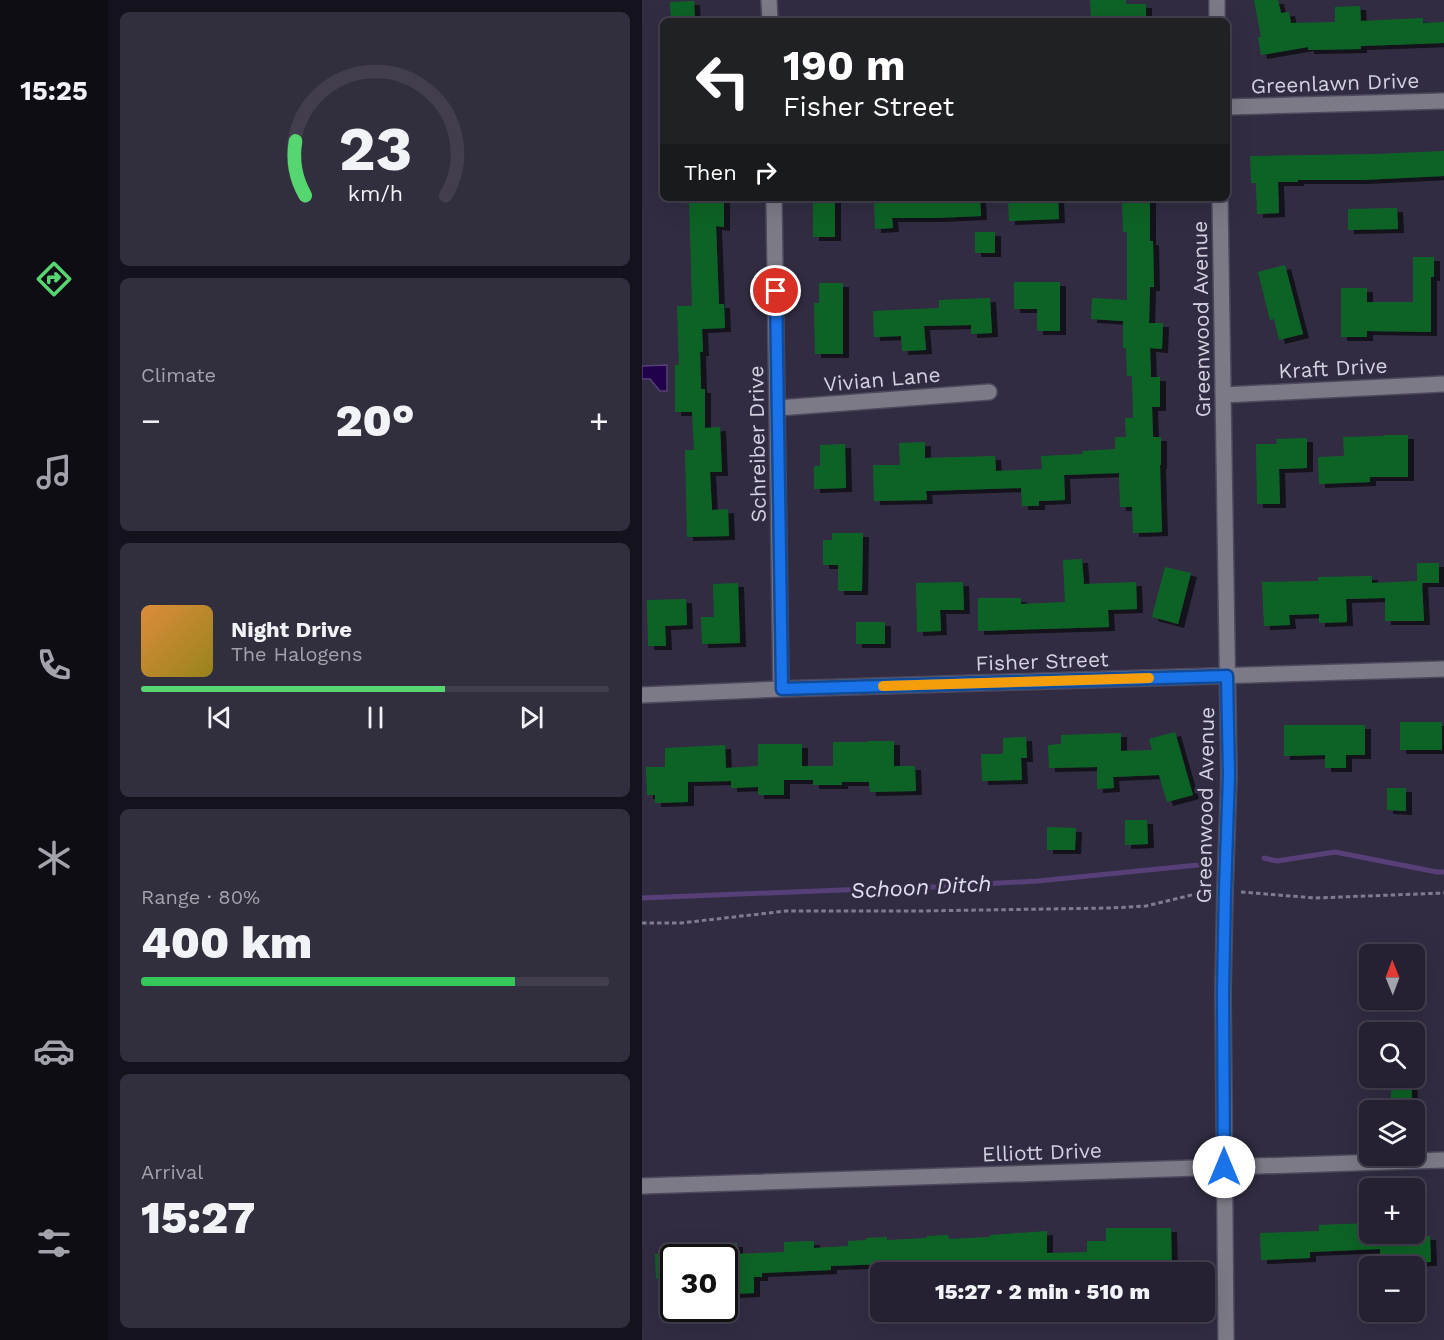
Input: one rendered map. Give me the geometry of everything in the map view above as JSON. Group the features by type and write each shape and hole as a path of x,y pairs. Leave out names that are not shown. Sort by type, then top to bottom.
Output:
{"street":[{"path":"770,0 770,18"},
{"path":"1217,0 1217,18"},
{"name":"Greenlawn Drive","path":"1230,107 1444,101"},
{"name":"Schreiber Drive","path":"774,201 782,689"},
{"name":"Greenwood Avenue","path":"1220,201 1229,775 1223,992 1226,1340"},
{"name":"Kraft Drive","path":"1224,395 1444,384"},
{"name":"Vivian Lane","path":"778,408 989,392"},
{"name":"Fisher Street","path":"642,695 1444,669"},
{"name":"Elliott Drive","path":"642,1186 1444,1160"}],"path":[{"path":"642,923 681,923 786,911 1111,908 1146,906 1204,892 1225,891 1315,898 1444,893"}],"shaded area":[{"path":"667,365 667,391 660,391 650,379 642,379 642,366"}],"building":[{"path":"1090,0 1126,0 1126,4 1146,4 1146,18 1091,18"},
{"path":"1254,0 1278,0 1281,13 1289,12 1291,23 1335,22 1335,7 1360,6 1361,21 1423,18 1423,23 1444,22 1444,43 1361,46 1361,49 1308,50 1308,47 1261,55 1258,37 1261,37"},
{"path":"694,1 695,18 671,18 670,2"},
{"path":"1444,151 1444,176 1278,182 1279,213 1257,214 1256,183 1251,183 1250,156"},
{"path":"689,201 724,201 724,227 716,226 719,304 724,304 725,328 702,329 703,352 700,352 701,389 705,389 705,428 720,427 722,472 710,472 712,510 728,509 729,536 687,537 685,450 694,450 692,412 675,412 675,365 679,365 677,306 692,306"},
{"path":"813,201 835,201 835,237 813,237"},
{"path":"874,201 980,201 981,216 892,218 893,228 875,229"},
{"path":"1008,201 1058,201 1059,219 1009,221"},
{"path":"1122,201 1150,201 1150,241 1153,241 1154,287 1150,287 1149,323 1163,323 1162,349 1150,348 1151,377 1160,377 1160,407 1152,407 1153,437 1161,437 1162,532 1133,533 1132,507 1120,507 1119,473 1064,475 1065,500 1039,501 1039,506 1022,506 1021,488 926,491 927,500 874,501 873,465 900,465 899,443 925,442 925,458 995,456 996,471 1042,469 1041,456 1083,454 1082,451 1115,449 1115,437 1126,437 1125,418 1133,418 1132,376 1127,376 1126,348 1123,348 1123,321 1091,319 1092,298 1127,300 1127,232 1123,232"},
{"path":"1397,208 1398,229 1348,230 1348,209"},
{"path":"975,232 995,232 995,253 975,253"},
{"path":"1413,257 1434,257 1434,277 1431,277 1431,332 1367,331 1367,337 1341,337 1341,288 1367,288 1367,302 1413,302"},
{"path":"1285,265 1303,334 1279,340 1274,319 1270,320 1258,272"},
{"path":"1014,282 1060,282 1060,331 1037,331 1037,309 1014,309"},
{"path":"819,283 843,283 843,354 815,354 814,303 819,303"},
{"path":"990,298 992,333 971,334 971,325 924,326 926,350 902,351 901,336 874,337 873,311 939,308 939,300"},
{"path":"1408,435 1408,477 1370,477 1370,482 1319,484 1318,457 1344,456 1343,437"},
{"path":"1307,438 1307,468 1279,469 1280,504 1257,504 1256,444 1277,444 1276,439"},
{"path":"845,444 846,488 814,489 814,466 820,466 820,445"},
{"path":"832,533 863,533 862,591 838,591 838,565 823,565 823,540 832,540"},
{"path":"1082,559 1084,584 1136,582 1137,609 1108,610 1109,627 978,631 978,598 1021,598 1021,604 1065,602 1063,560"},
{"path":"1417,563 1439,563 1439,583 1422,583 1424,621 1385,621 1385,598 1346,599 1347,622 1319,623 1319,614 1289,615 1290,625 1264,626 1262,582 1318,581 1318,577 1372,576 1372,583 1417,581"},
{"path":"1165,567 1191,573 1178,624 1152,617"},
{"path":"963,582 964,610 940,610 941,631 917,632 916,583"},
{"path":"738,583 740,643 702,644 701,617 714,617 713,584"},
{"path":"686,599 687,625 665,626 666,646 648,646 647,600"},
{"path":"856,622 885,622 885,644 856,644"},
{"path":"1400,722 1442,722 1442,750 1400,750"},
{"path":"1284,725 1365,725 1365,755 1346,755 1346,768 1325,768 1325,755 1284,756"},
{"path":"1175,732 1193,795 1167,802 1159,775 1113,777 1114,788 1097,789 1097,767 1049,768 1048,745 1061,744 1061,735 1121,733 1121,751 1152,750 1149,739"},
{"path":"1026,737 1027,758 1021,758 1022,780 982,781 981,754 1003,754 1003,738"},
{"path":"894,741 894,766 915,766 916,791 870,792 869,782 813,785 813,780 784,780 784,795 758,795 758,787 731,788 731,781 688,782 688,802 655,803 655,795 647,795 646,767 665,767 665,748 725,745 726,768 758,766 758,744 802,744 802,766 833,766 833,742"},
{"path":"1387,788 1406,788 1406,811 1387,810"},
{"path":"1125,820 1147,820 1148,844 1125,845"},
{"path":"1047,827 1076,828 1075,850 1047,850"},
{"path":"1391,1088 1412,1088 1412,1099 1391,1100"},
{"path":"1359,1223 1359,1244 1425,1244 1425,1236 1430,1236 1431,1262 1425,1262 1425,1256 1380,1256 1380,1249 1310,1252 1310,1258 1261,1260 1260,1233 1319,1231 1319,1225"},
{"path":"1106,1228 1171,1228 1172,1262 1024,1262 1024,1260 870,1262 870,1265 831,1266 831,1270 762,1273 762,1277 754,1277 754,1293 738,1294 738,1254 784,1252 784,1242 814,1241 814,1248 848,1246 848,1241 866,1240 866,1238 887,1237 887,1240 948,1235 949,1239 1047,1231 1047,1253 1087,1252 1087,1241 1106,1241"},
{"path":"655,1254 660,1254 660,1279 656,1279"}],"waterway":[{"name":"Schoon Ditch","path":"1264,858 1277,861 1335,852 1444,872"},
{"name":"Schoon Ditch","path":"642,898 960,887 1198,865"}],"slow traffic":[{"path":"883,686 1149,678"}],"route":[{"path":"776,291 782,689 1227,676 1229,775 1223,992 1224,1167"}]}
